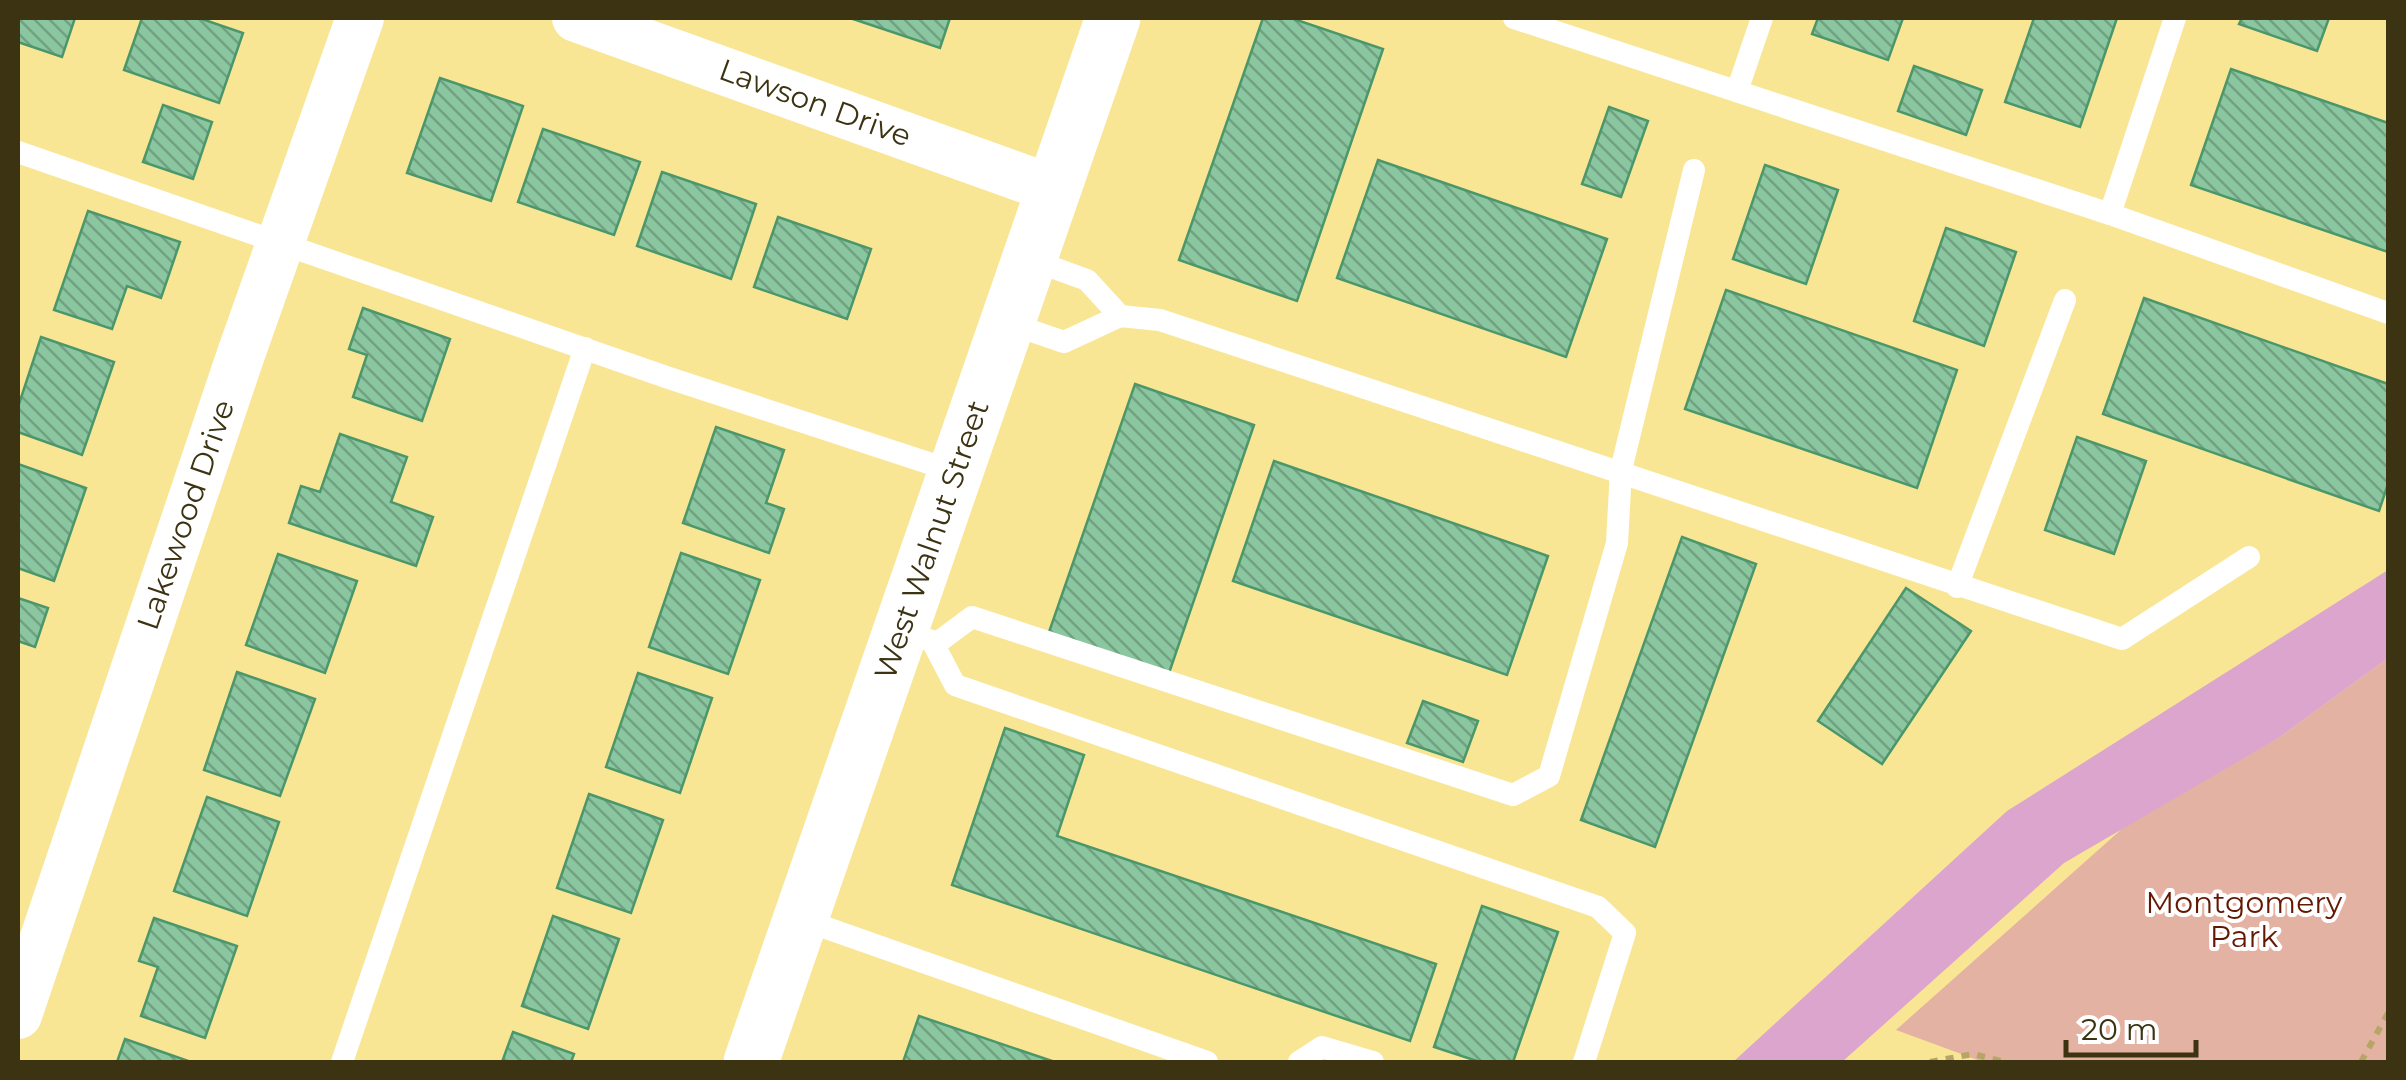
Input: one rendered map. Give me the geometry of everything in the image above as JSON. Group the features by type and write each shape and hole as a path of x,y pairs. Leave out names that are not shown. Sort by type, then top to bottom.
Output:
{"main road":[{"name":"West Walnut Street","path":"751,1062 801,919 916,635 956,472 1112,18"}],"street":[{"name":"Lakewood Drive","path":"18,1015 360,18"},
{"name":"Lawson Drive","path":"576,18 1054,189"}],"lane":[{"path":"1514,18 2110,214 2388,313"},
{"path":"1737,91 1762,18"},
{"path":"2110,214 2175,18"},
{"path":"18,152 956,472"},
{"path":"916,635 937,643 972,617 1513,795 1549,776 1618,544 1621,470 1694,170"},
{"path":"1029,259 1088,280 1120,316"},
{"path":"1957,587 2064,300"},
{"path":"1008,322 1064,342 1120,316 1160,320 1621,470 2122,640 2249,557"},
{"path":"342,1062 585,348"},
{"path":"916,635 955,684 1598,907 1626,933 1584,1062"},
{"path":"801,919 1207,1062"},
{"path":"1299,1062 1322,1047 1373,1062"}],"path":[{"path":"2361,1062 2388,1013"},
{"path":"1930,1062 1972,1054 2005,1062"}],"green space":[{"name":"Montgomery Park","path":"2388,658 2388,1062 1983,1062 1896,1030 2133,819 2280,737"}],"shaded area":[{"path":"2388,570 2388,658 2280,737 2064,863 1842,1062 1733,1062 2007,811"}],"building":[{"path":"18,18 75,18 62,57 18,42"},
{"path":"142,18 199,18 243,33 219,103 124,70"},
{"path":"850,18 950,18 940,48"},
{"path":"1263,18 1291,18 1383,49 1297,301 1179,260"},
{"path":"1818,18 1903,18 1888,60 1812,34"},
{"path":"2034,18 2117,18 2080,127 2005,102"},
{"path":"2242,18 2329,18 2317,51 2239,24"},
{"path":"1914,66 1982,90 1966,135 1898,111"},
{"path":"2231,69 2388,123 2388,252 2191,185"},
{"path":"440,78 523,106 491,201 407,173"},
{"path":"163,105 212,122 193,179 143,162"},
{"path":"1609,107 1648,121 1621,197 1582,184"},
{"path":"543,129 640,162 614,235 518,202"},
{"path":"1378,160 1607,239 1566,357 1337,278"},
{"path":"1765,165 1838,190 1806,284 1733,259"},
{"path":"662,172 756,204 731,279 637,246"},
{"path":"88,211 180,242 161,298 127,286 112,329 54,310"},
{"path":"778,217 871,249 847,319 754,287"},
{"path":"1946,228 2016,252 1984,346 1914,321"},
{"path":"1726,290 1957,370 1917,488 1685,409"},
{"path":"2144,298 2388,384 2388,484 2379,511 2103,414"},
{"path":"363,308 450,339 422,421 353,397 367,355 349,349"},
{"path":"41,337 114,362 82,455 18,432 18,407"},
{"path":"1135,384 1254,425 1168,676 1048,635"},
{"path":"716,427 784,450 766,503 784,509 769,553 683,523"},
{"path":"340,434 407,457 391,502 433,517 416,566 289,523 301,486 320,492"},
{"path":"2077,437 2146,461 2114,554 2045,530"},
{"path":"1274,461 1548,556 1507,675 1233,581"},
{"path":"18,464 86,488 54,581 18,568"},
{"path":"1682,537 1756,564 1655,847 1581,820"},
{"path":"681,553 760,580 728,674 649,647"},
{"path":"278,554 357,581 325,673 246,645"},
{"path":"1906,588 1971,631 1882,764 1818,721"},
{"path":"18,598 48,608 35,647 18,641"},
{"path":"237,672 315,699 280,796 204,770"},
{"path":"638,673 712,698 680,793 606,767"},
{"path":"1423,701 1478,721 1463,762 1407,743"},
{"path":"1005,728 1084,755 1057,836 1436,964 1410,1041 952,885"},
{"path":"589,794 663,820 631,913 557,888"},
{"path":"207,797 279,822 247,916 174,891"},
{"path":"1482,906 1558,932 1513,1062 1480,1062 1434,1047"},
{"path":"553,916 619,939 588,1029 522,1006"},
{"path":"154,918 237,946 205,1038 141,1016 158,967 139,961"},
{"path":"919,1016 1055,1062 903,1062"},
{"path":"513,1032 574,1054 571,1062 502,1062"},
{"path":"125,1039 191,1062 117,1062"}]}
